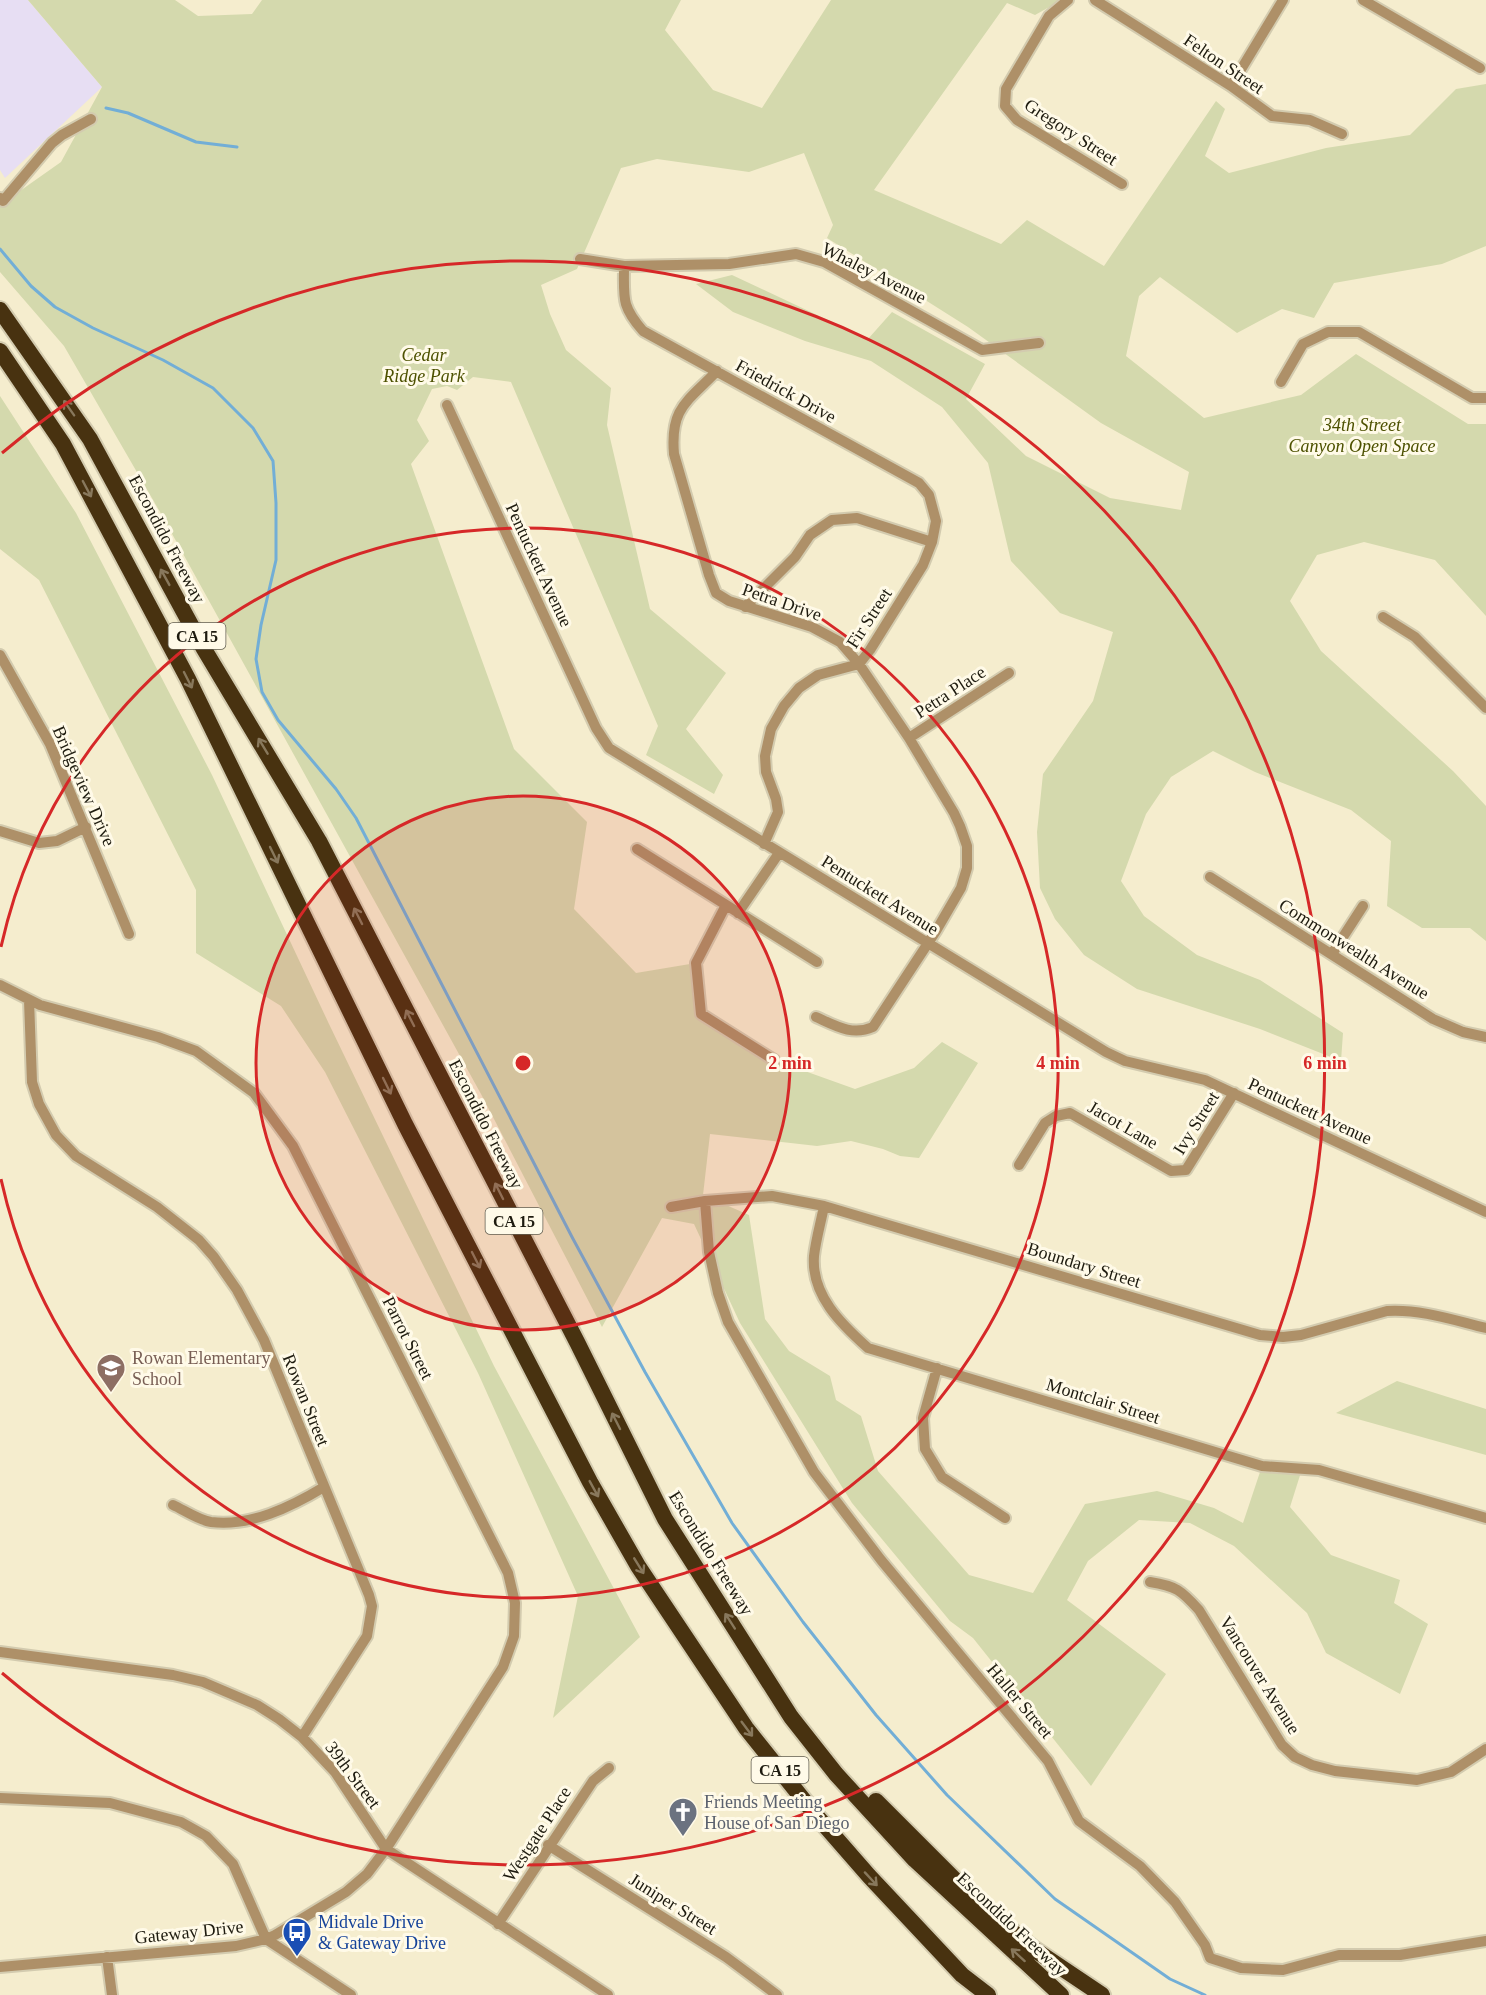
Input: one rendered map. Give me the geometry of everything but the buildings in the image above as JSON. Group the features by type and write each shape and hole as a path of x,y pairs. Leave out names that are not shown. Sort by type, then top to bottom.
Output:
{"highway":[{"name":"Escondido Freeway","path":"0,310 90,439 204,648 319,841 665,1519 791,1717 836,1774 915,1860 1061,1995"},
{"name":"CA 15","path":"0,351 63,444 188,679 405,1124 585,1472 638,1566 746,1728 814,1814 962,1975 987,1995"},
{"path":"762,1670 810,1730 889,1814 981,1906 1032,1948 1102,1995"}],"street":[{"name":"Gregory Street","path":"1068,0 1049,16 1006,89 1005,106 1017,120 1122,184"},
{"name":"Felton Street","path":"1095,0 1231,86 1272,116 1310,120 1342,134"},
{"path":"1231,86 1283,0"},
{"path":"1363,0 1483,68 1486,58"},
{"path":"1,199 52,143 91,119"},
{"name":"Whaley Avenue","path":"580,259 624,266 729,264 795,254 824,262 982,350 1039,343"},
{"name":"Friedrick Drive","path":"624,266 626,307 631,318 643,331 919,483 929,495 934,507 936,520 932,542"},
{"path":"1281,382 1303,344 1328,332 1359,332 1472,398 1486,398"},
{"name":"Petra Drive","path":"717,371 682,406 674,423 673,437 675,454 708,575 716,593 745,607 812,627 840,642 859,664 909,738 954,813 967,846 966,868 961,888 950,910 873,1027 862,1032 848,1031 816,1017"},
{"name":"Pentuckett Avenue","path":"447,405 596,728 609,748 1106,1052 1125,1061 1205,1080 1486,1212"},
{"path":"745,607 795,557 810,535 832,520 857,518 932,542"},
{"name":"Fir Street","path":"764,844 778,812 776,799 766,772 765,756 771,729 784,706 799,688 818,675 859,664 923,565 932,542"},
{"path":"1383,617 1415,637 1486,708"},
{"name":"Bridgeview Drive","path":"0,655 50,744 129,934"},
{"name":"Petra Place","path":"909,738 1009,674"},
{"path":"0,831 39,843 57,841 86,827"},
{"path":"637,849 817,962"},
{"path":"738,913 779,853"},
{"name":"Commonwealth Avenue","path":"1210,877 1433,1019 1463,1032 1486,1038"},
{"path":"726,905 696,963 701,1014 774,1060"},
{"path":"1332,954 1363,906"},
{"name":"Parrot Street","path":"0,985 40,1005 158,1037 196,1051 254,1093 293,1146 508,1573 515,1602 514,1636 503,1667 386,1849"},
{"name":"Rowan Street","path":"29,1000 32,1083 39,1104 56,1135 76,1156 157,1207 199,1240 237,1290 264,1340 369,1595 372,1606 367,1636 302,1737"},
{"name":"Ivy Street","path":"1186,1170 1234,1093"},
{"name":"Jacot Lane","path":"1019,1165 1045,1123 1056,1116 1070,1113 1171,1171 1186,1170"},
{"name":"Boundary Street","path":"671,1207 705,1201 772,1196 824,1206 1260,1335 1283,1337 1301,1335 1387,1311 1399,1310 1431,1314 1486,1329"},
{"name":"Haller Street","path":"705,1201 709,1252 718,1293 728,1322 814,1472 881,1560 1048,1761 1079,1821 1140,1866 1175,1902 1205,1945 1210,1958 1242,1968 1283,1970 1339,1955 1400,1955 1486,1941"},
{"name":"Montclair Street","path":"824,1206 814,1256 815,1276 824,1300 842,1324 868,1348 1262,1466 1319,1470 1486,1518"},
{"path":"937,1368 923,1418 925,1449 942,1477 1005,1518"},
{"path":"173,1505 209,1522 239,1522 296,1504 324,1488"},
{"name":"Vancouver Avenue","path":"1150,1582 1170,1585 1185,1594 1199,1610 1282,1745 1295,1757 1312,1765 1335,1771 1417,1780 1451,1772 1486,1749"},
{"name":"39th Street","path":"0,1652 173,1675 203,1682 257,1705 302,1737 335,1772 386,1849 608,1995"},
{"name":"Westgate Place","path":"498,1924 592,1781 609,1768"},
{"path":"0,1798 110,1803 181,1822 206,1836 233,1864 266,1939 351,1995"},
{"name":"Juniper Street","path":"548,1845 726,1957 777,1995"},
{"name":"Gateway Drive","path":"0,1967 236,1946 266,1939 346,1892 367,1874 386,1849"},
{"path":"107,1957 112,1995"}],"shaded area":[{"path":"0,0 28,0 102,87 5,178 0,170"}],"green space":[{"path":"28,0 175,0 198,16 252,14 262,0 681,0 665,30 713,90 762,108 831,0 1062,0 1035,15 1007,3 874,190 1001,244 1027,220 1104,266 1216,101 1225,109 1205,156 1229,173 1326,148 1410,135 1456,89 1486,84 1486,246 1442,264 1334,283 1314,318 1282,309 1237,333 1160,277 1139,296 1126,356 1204,418 1301,395 1356,354 1468,424 1486,424 1486,616 1435,560 1364,542 1317,555 1290,601 1321,651 1453,771 1486,806 1486,941 1470,928 1422,928 1387,906 1391,841 1351,810 1255,772 1213,751 1171,777 1146,814 1121,881 1144,916 1197,955 1260,980 1343,1033 1341,1061 1260,1029 1137,989 1084,955 1055,919 1040,888 1037,832 1043,774 1093,701 1113,632 1060,613 1011,561 988,463 942,407 871,361 805,341 733,312 696,284 732,275 868,339 892,312 985,364 966,399 1026,456 1110,498 1181,510 1189,472 1101,423 968,327 827,238 833,225 804,153 749,172 657,159 621,168 577,269 541,285 550,314 566,350 611,388 607,425 650,609 726,673 686,729 723,775 714,794 646,755 658,726 511,382 473,377 457,390 447,386 432,389 417,420 429,441 411,464 514,749 587,822 574,909 636,973 696,963 701,1014 774,1060 855,1089 914,1068 942,1042 978,1063 919,1158 900,1156 851,1141 817,1146 710,1134 703,1195 749,1215 765,1319 789,1351 830,1376 836,1400 861,1416 878,1471 969,1575 1033,1593 1085,1504 1157,1491 1214,1508 1243,1523 1262,1466 1302,1469 1290,1507 1331,1555 1400,1580 1394,1603 1428,1624 1400,1694 1326,1653 1307,1613 1234,1546 1190,1523 1139,1520 1088,1561 1067,1600 1166,1674 1091,1786 973,1638 950,1621 852,1503 740,1323 694,1224 662,1218 602,1327 481,1094 160,512 64,346 0,272 0,205 61,162 102,87"},
{"path":"0,396 76,513 212,775 494,1366 640,1637 553,1718 578,1596 478,1373 325,1072 281,1006 196,953 196,890 39,580 0,549"},
{"path":"1397,1381 1486,1409 1486,1455 1336,1413"}],"waterway":[{"path":"106,108 128,113 196,142 237,147"},
{"path":"0,249 31,286 55,307 93,328 163,360 213,388 253,428 273,461 276,560 261,625 256,659 262,692 278,720 336,789 356,818 572,1237 645,1372 732,1523 803,1622 876,1715 947,1795 1055,1899 1170,1979 1205,1995"}],"place":[{"name":"Rowan Elementary School","path":"111,1394"},
{"name":"Friends Meeting House of San Diego","path":"683,1838"},
{"name":"Midvale Drive & Gateway Drive","path":"297,1958"}],"park label":[{"name":"Cedar Ridge Park","path":"424,365"},
{"name":"34th Street Canyon Open Space","path":"1362,435"}]}
